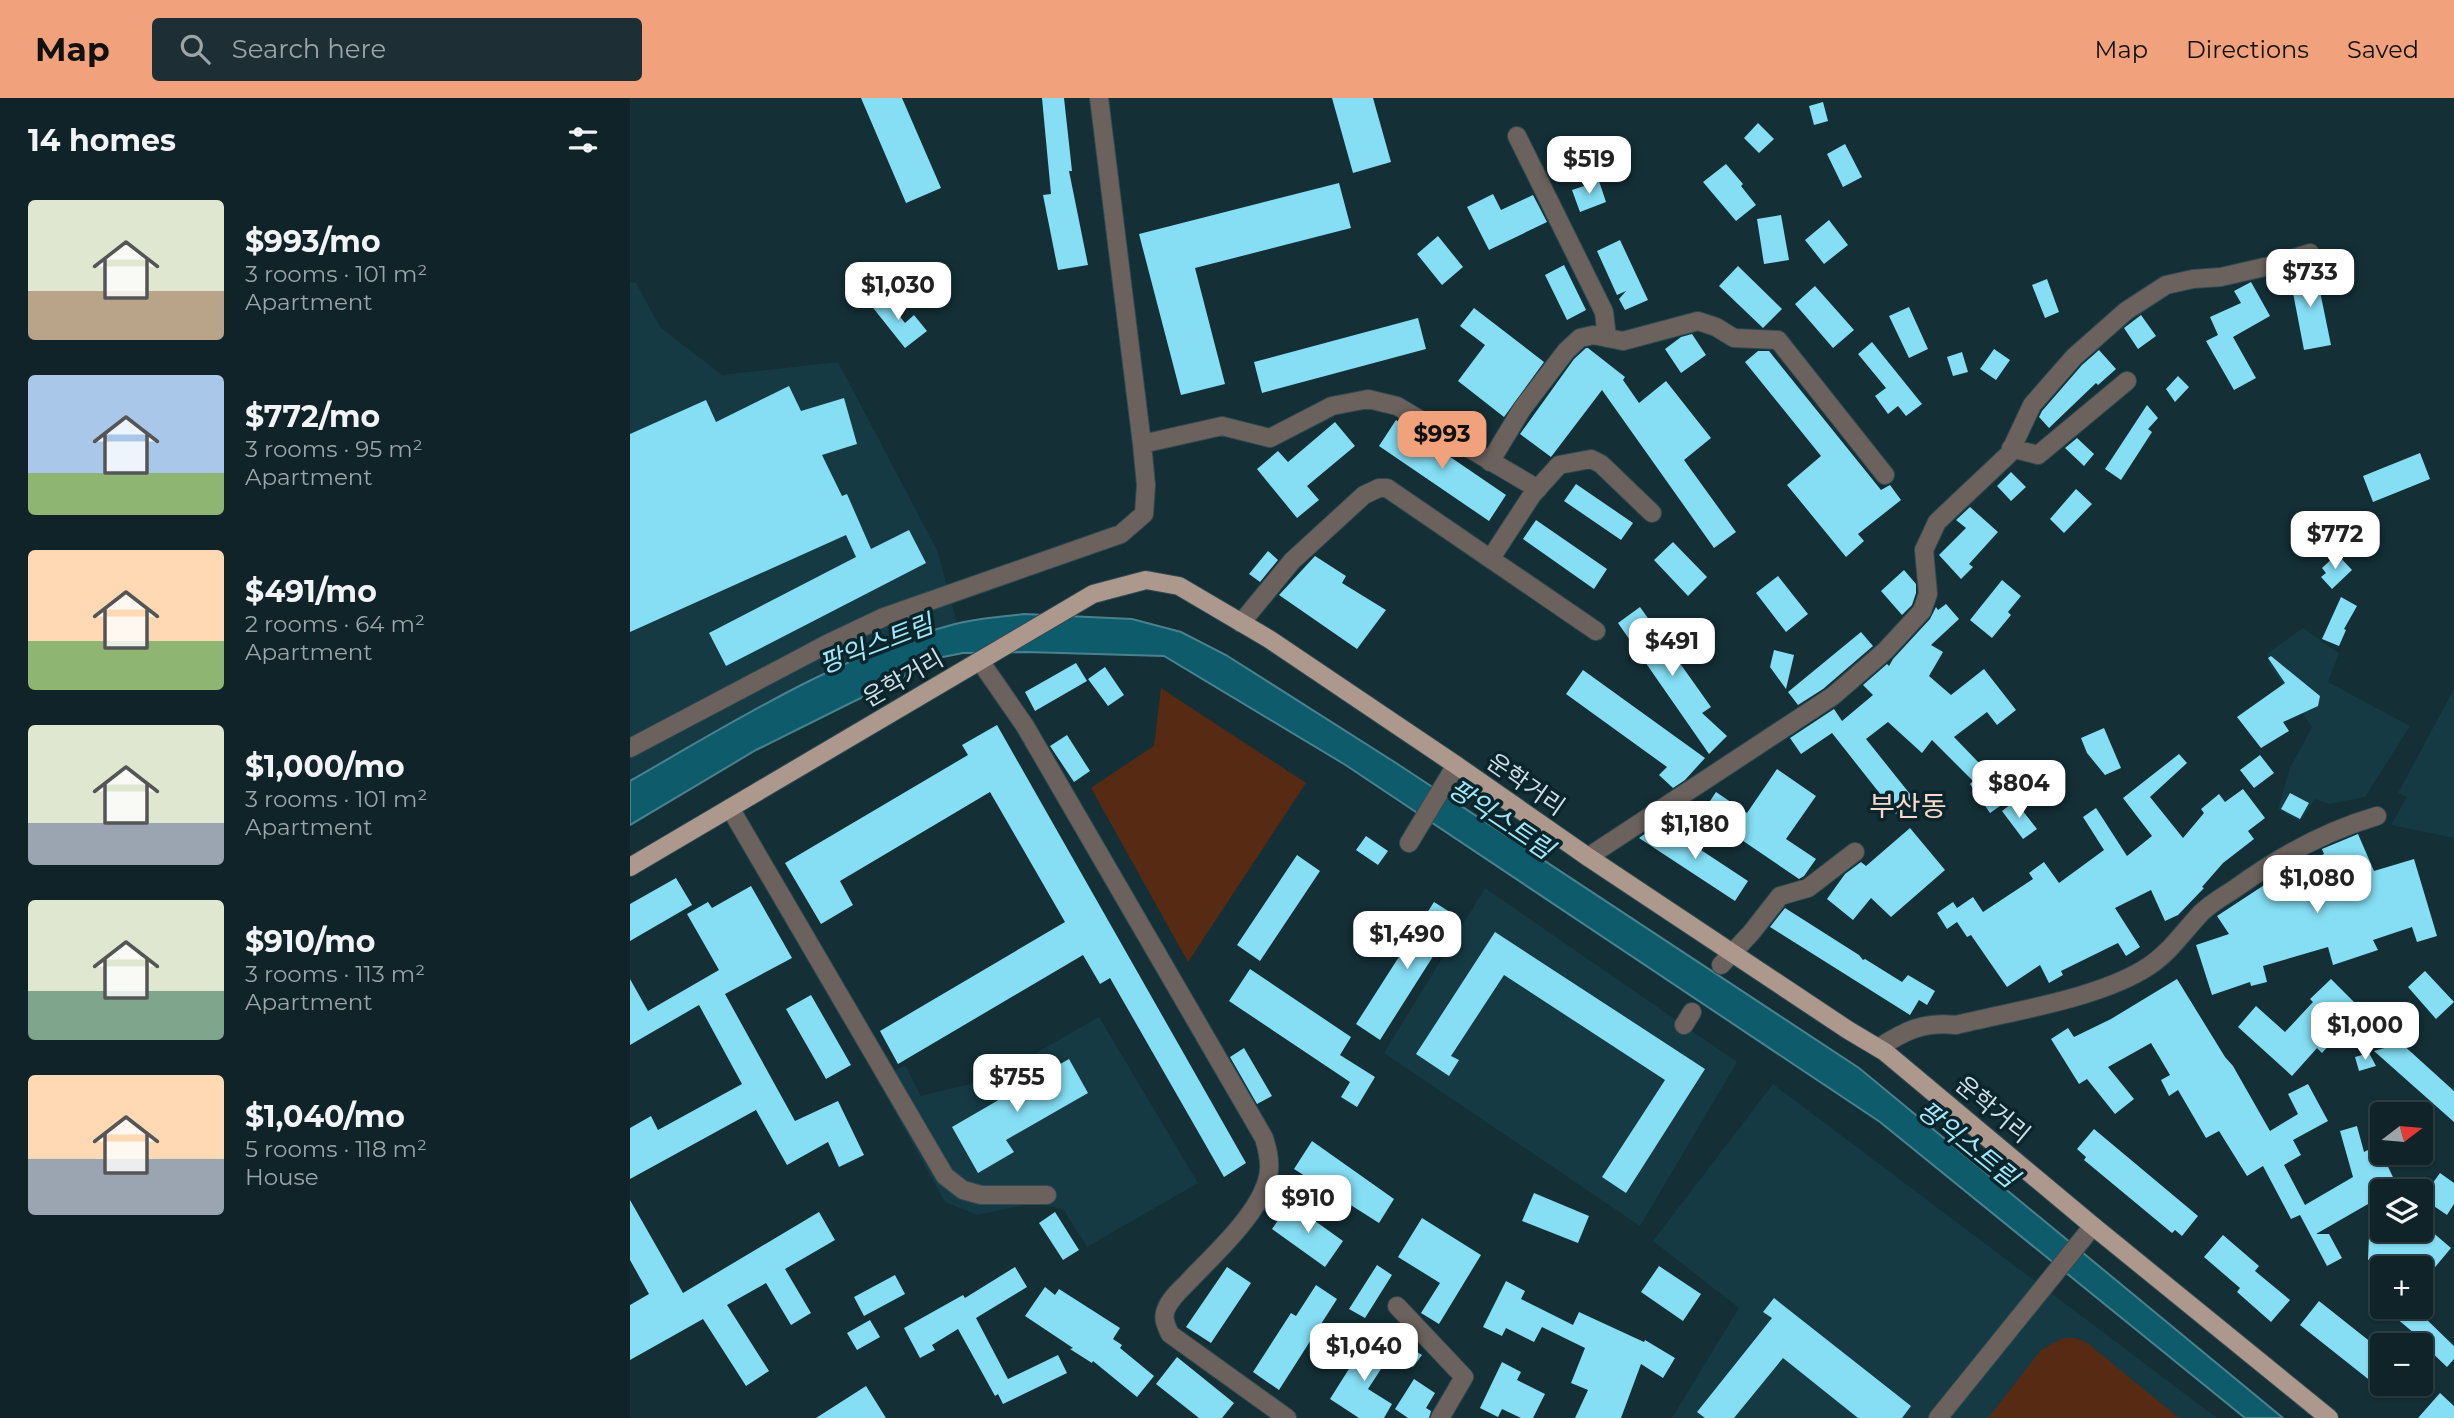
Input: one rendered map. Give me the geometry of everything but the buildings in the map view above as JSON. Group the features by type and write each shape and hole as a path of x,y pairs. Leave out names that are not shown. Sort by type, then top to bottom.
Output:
{"main road":[{"name":"운학거리","path":"630,867 1093,594 1146,580 1179,586 1241,623 1456,765 1727,959 1878,1048 2329,1418"}],"street":[{"path":"630,748 827,644 884,617 1121,534 1144,514 1146,485 1142,444 1099,98"},
{"path":"1517,136 1604,312 1607,338"},
{"path":"1588,858 1833,696 1885,651 1922,611 1928,594 1924,550 1937,522 2009,454 2032,405 2074,356 2126,311 2166,285 2221,277 2310,253"},
{"path":"1490,462 1522,409 1566,351 1580,338 1593,335 1623,341 1698,321 1716,327 1734,338 1778,341 1885,475"},
{"path":"2011,448 2038,455 2127,381"},
{"path":"1142,444 1222,426 1270,438 1332,406 1368,399 1397,407 1538,489"},
{"path":"1491,558 1538,489 1559,465 1591,459 1601,464 1651,513"},
{"path":"1241,623 1292,561 1364,495 1379,488 1387,488 1596,631"},
{"path":"986,657 1264,1138 1269,1156 1269,1173 1260,1198 1242,1222 1181,1289 1167,1307 1164,1316 1170,1334 1287,1418"},
{"path":"1413,837 1456,765"},
{"path":"730,808 945,1176 963,1189 981,1195 1047,1195"},
{"path":"1878,1048 1905,1031 1937,1023 1956,1025 2090,992 2117,982 2149,966 2174,945 2203,911 2291,850 2347,824 2377,816"},
{"path":"1727,959 1780,896 1808,888 1855,852"},
{"path":"1938,1418 2078,1241 2093,1226"},
{"path":"1396,1306 1464,1377 1440,1418"}],"shaded area":[{"path":"630,282 636,283 660,327 722,375 838,362 937,550 957,623 857,658 732,722 630,781"},
{"path":"1024,614 1132,619 1181,632 1226,655 1396,763 1859,1068 2283,1418 2245,1418 1880,1122 1344,764 1164,656 1026,652 963,653 943,657 756,750 630,825 630,781 788,692 870,653 912,637 963,622"},
{"path":"2303,628 2339,653 2328,682 2410,726 2365,797 2329,804 2315,799 2300,822 2278,809 2290,768 2312,727 2270,666 2267,654"},
{"path":"1161,688 1306,783 1188,962 1091,788 1154,746"},
{"path":"2454,689 2454,838 2391,825 2407,797 2398,793"},
{"path":"1485,888 1737,1062 1640,1226 1384,1053"},
{"path":"1099,1017 1198,1183 1087,1247 1063,1209 1034,1203 977,1215 945,1202 877,1080 905,1065 921,1096 990,1079"},
{"path":"1773,1084 2217,1418 1672,1418 1739,1308 1653,1241"},
{"path":"2063,1338 2086,1342 2179,1418 1988,1418 2041,1350"}],"district":[{"name":"부산동","path":"1908,806"}],"water label":[{"name":"팡익스트림","path":"876,644"},
{"name":"팡익스트림","path":"1501,819"},
{"name":"팡익스트림","path":"1968,1144"}]}
